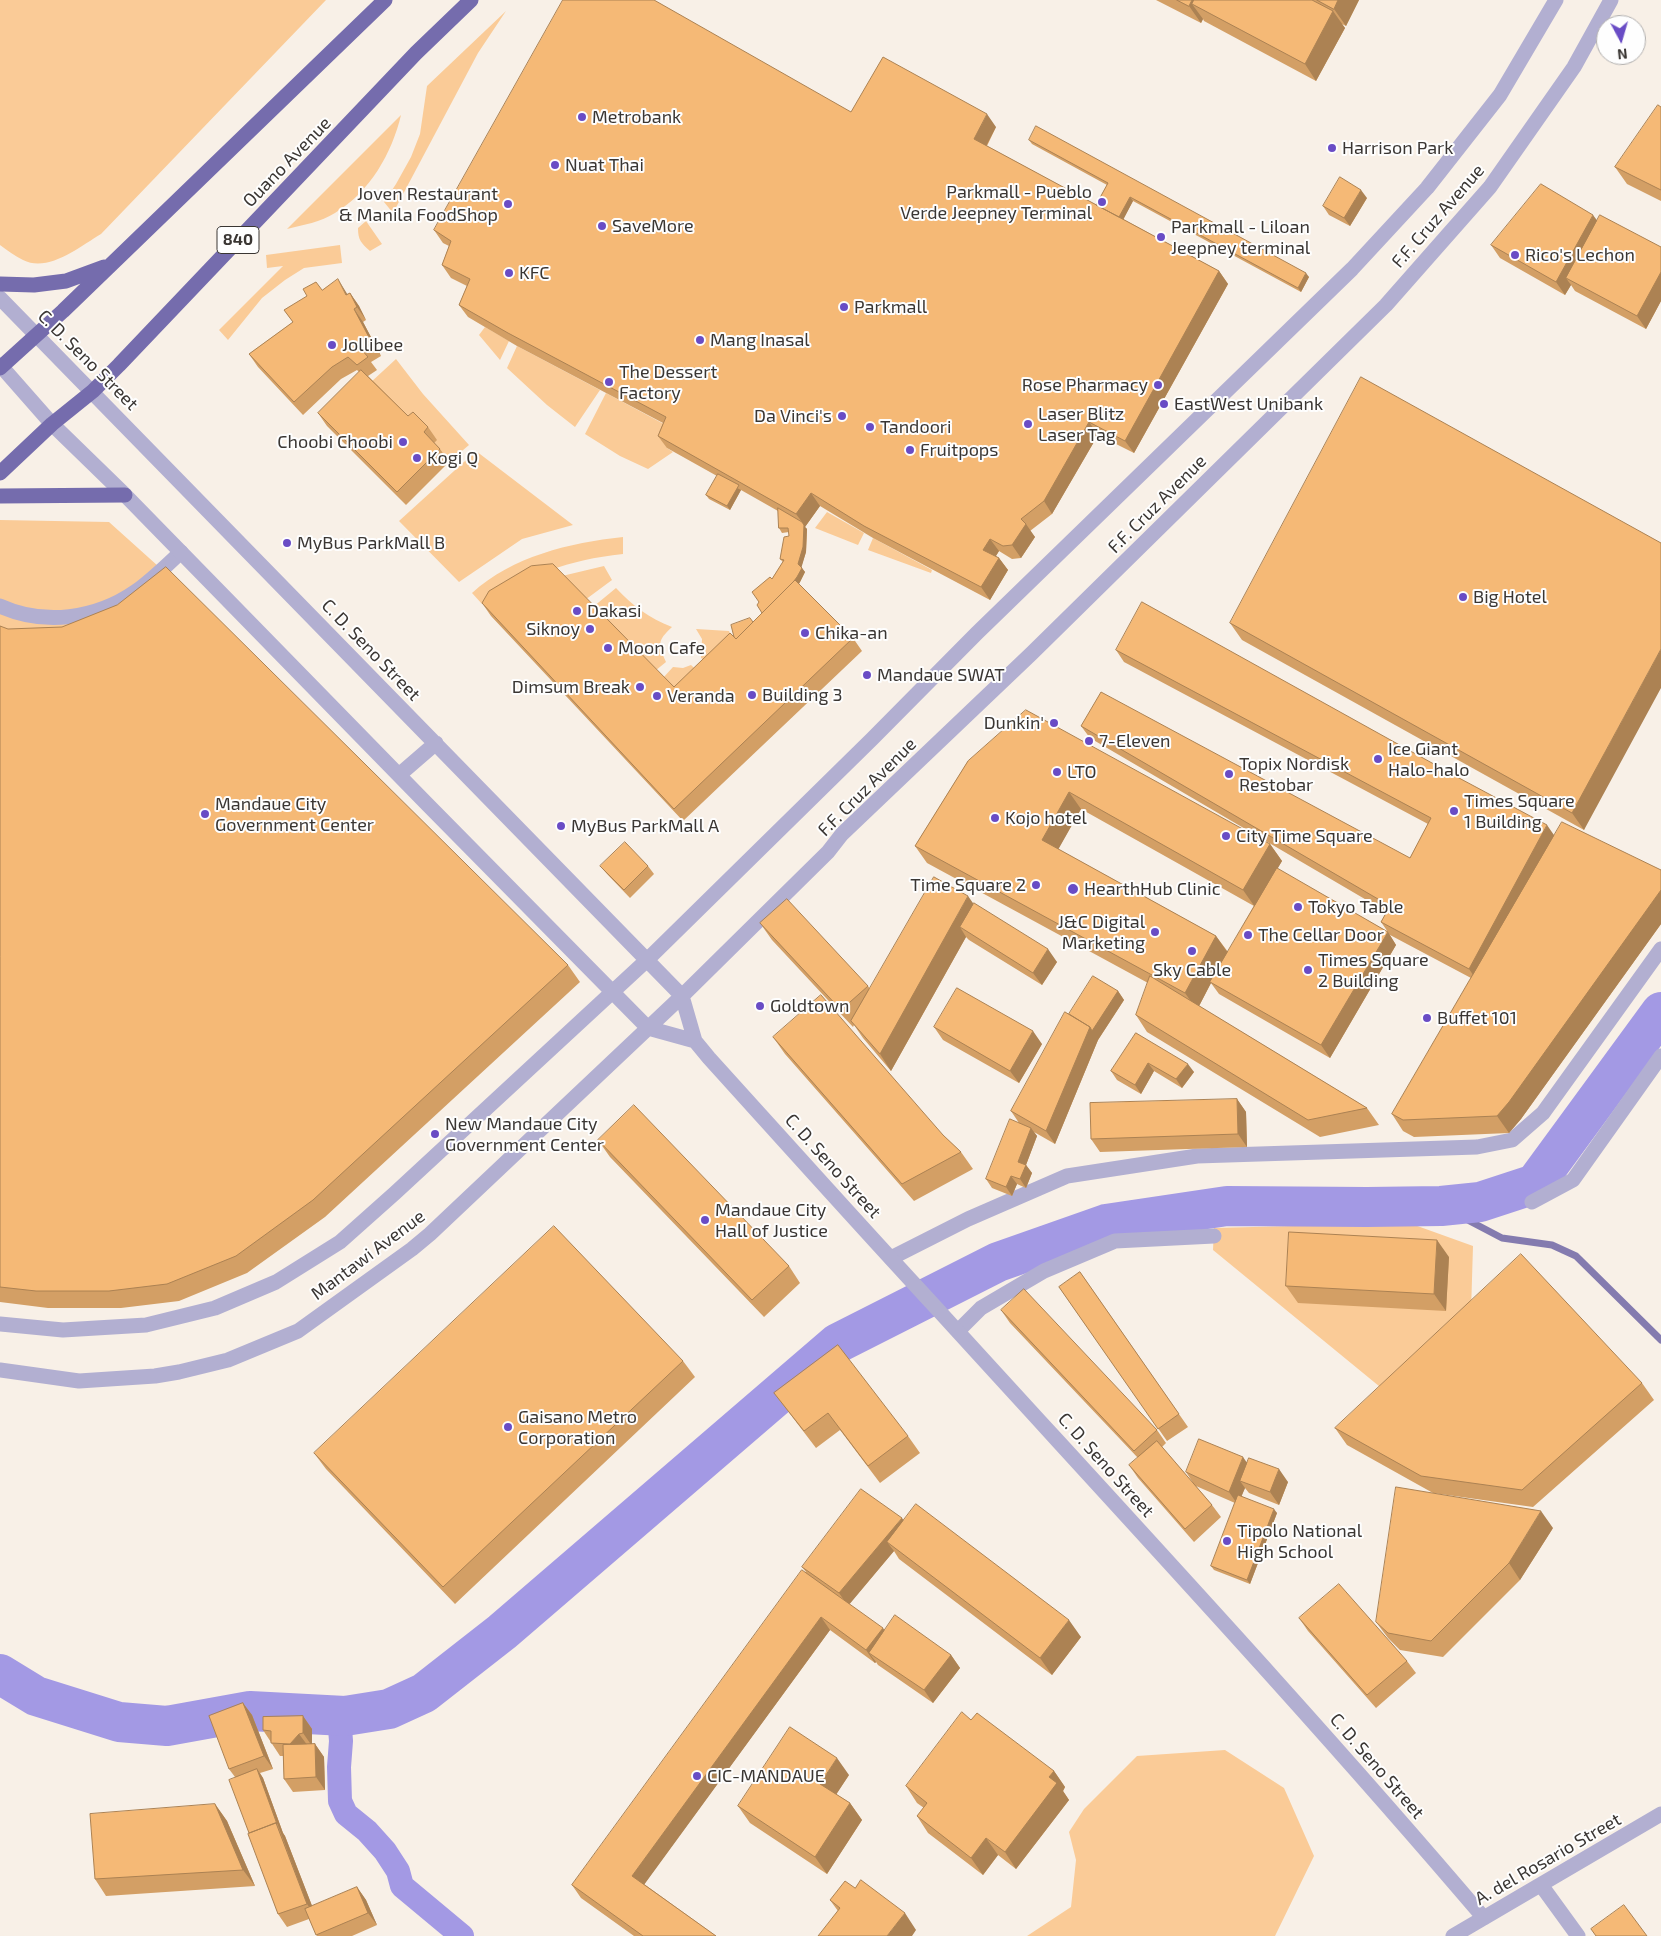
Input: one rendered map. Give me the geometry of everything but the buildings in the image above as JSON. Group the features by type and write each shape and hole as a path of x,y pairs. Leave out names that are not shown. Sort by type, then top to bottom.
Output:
{"highway":[{"path":"0,366 37,335 385,0"},
{"name":"Ouano Avenue","path":"0,473 52,424 93,391 416,53 471,0"},
{"path":"0,284 34,285 66,281 110,265"},
{"path":"0,496 125,495"}],"street":[{"name":"F.F. Cruz Avenue","path":"647,960 977,633 1352,269 1428,188 1500,95 1556,0"},
{"name":"F.F. Cruz Avenue","path":"682,996 828,852 842,834 1031,654 1386,305 1490,187 1574,67 1611,0"},
{"name":"C. D. Seno Street","path":"0,298 93,391 682,996 695,1041 1233,1632 1393,1812 1484,1918"},
{"path":"0,366 52,424 125,495 648,1028 695,1041"},
{"path":"0,606 22,614 63,618 101,610 136,592 181,552"},
{"path":"399,775 436,743"},
{"path":"891,1258 968,1219 1067,1176 1197,1156 1477,1147 1512,1140 1542,1113 1661,949"},
{"name":"Mantawi Avenue","path":"0,1324 63,1330 146,1325 215,1308 276,1282 340,1242 647,960"},
{"name":"Mantawi Avenue","path":"0,1370 80,1381 155,1376 228,1360 298,1332 412,1250 682,996"},
{"path":"1532,1202 1573,1180 1661,1056"},
{"path":"958,1331 981,1308 1044,1272 1115,1241 1214,1236"},
{"name":"A. del Rosario Street","path":"1453,1936 1661,1814"},
{"path":"1541,1886 1578,1936"}],"shaded area":[{"path":"0,0 326,0 101,234 63,257 43,263 33,263 23,260 0,245"},
{"path":"506,11 478,53 393,213 384,202 411,157 420,134 427,86"},
{"path":"401,115 392,143 385,157 369,183 359,194 348,204 324,219 287,229"},
{"path":"366,221 382,244 370,251 364,246 358,232 358,228"},
{"path":"340,245 342,263 304,268 262,298 228,340 219,330 283,266 267,268 266,255"},
{"path":"485,327 509,341 500,360 479,335"},
{"path":"517,346 600,390 575,427 547,405 507,368"},
{"path":"396,359 423,394 469,445 449,462 370,383"},
{"path":"606,393 675,430 667,448 673,452 648,469 620,456 585,434"},
{"path":"476,451 573,525 522,539 459,582 399,521"},
{"path":"827,512 864,533 858,545 815,528"},
{"path":"0,520 109,522 178,584 128,622 0,638"},
{"path":"623,537 623,554 584,560 550,570 516,585 482,604 472,593 505,569 543,553 582,543"},
{"path":"873,538 932,570 931,573 868,550"},
{"path":"604,566 612,580 585,600 562,576"},
{"path":"616,588 642,611 672,627 661,639 660,643 666,662 655,671 593,607"},
{"path":"696,629 729,631 736,649 716,667 701,658 702,639"},
{"path":"691,665 705,678 683,700 662,679 673,667 683,668"},
{"path":"1409,1223 1473,1246 1471,1312 1385,1391 1213,1250 1214,1228"},
{"path":"1225,1750 1284,1788 1314,1856 1275,1936 1027,1936 1071,1907 1076,1860 1069,1832 1084,1809 1137,1756"}],"waterway":[{"path":"0,1674 36,1696 119,1722 167,1726 250,1711 345,1716 389,1709 424,1693 502,1632 838,1343 998,1262 1106,1224 1227,1206 1441,1206 1480,1202 1535,1184 1661,1012"},
{"path":"1441,1206 1502,1238 1552,1245 1576,1256 1661,1340"},
{"path":"339,1715 341,1741 339,1767 340,1801 346,1814 367,1831 385,1851 398,1871 402,1886 462,1936"}],"place":[{"name":"Metrobank","path":"582,117"},
{"name":"Harrison Park","path":"1332,148"},
{"name":"Nuat Thai","path":"555,165"},
{"name":"Parkmall - Pueblo Verde Jeepney Terminal","path":"1102,202"},
{"name":"Joven Restaurant & Manila FoodShop","path":"508,204"},
{"name":"SaveMore","path":"602,226"},
{"name":"Parkmall - Liloan Jeepney terminal","path":"1161,237"},
{"name":"Rico's Lechon","path":"1515,255"},
{"name":"KFC","path":"509,273"},
{"name":"Parkmall","path":"844,307"},
{"name":"Mang Inasal","path":"700,340"},
{"name":"Jollibee","path":"332,345"},
{"name":"The Dessert Factory","path":"609,382"},
{"name":"Rose Pharmacy","path":"1158,385"},
{"name":"EastWest Unibank","path":"1164,404"},
{"name":"Da Vinci's","path":"842,416"},
{"name":"Laser Blitz Laser Tag","path":"1028,424"},
{"name":"Tandoori","path":"870,427"},
{"name":"Choobi Choobi","path":"403,442"},
{"name":"Fruitpops","path":"910,450"},
{"name":"Kogi Q","path":"417,458"},
{"name":"MyBus ParkMall B","path":"287,543"},
{"name":"Big Hotel","path":"1463,597"},
{"name":"Dakasi","path":"577,611"},
{"name":"Siknoy","path":"590,629"},
{"name":"Chika-an","path":"805,633"},
{"name":"Moon Cafe","path":"608,648"},
{"name":"Mandaue SWAT","path":"867,675"},
{"name":"Dimsum Break","path":"640,687"},
{"name":"Building 3","path":"752,695"},
{"name":"Veranda","path":"657,696"},
{"name":"Dunkin'","path":"1054,723"},
{"name":"7-Eleven","path":"1089,741"},
{"name":"Ice Giant Halo-halo","path":"1378,759"},
{"name":"LTO","path":"1057,772"},
{"name":"Topix Nordisk Restobar","path":"1229,774"},
{"name":"Times Square 1 Building","path":"1454,811"},
{"name":"Mandaue City Government Center","path":"205,814"},
{"name":"Kojo hotel","path":"995,818"},
{"name":"MyBus ParkMall A","path":"561,826"},
{"name":"City Time Square","path":"1226,836"},
{"name":"Time Square 2","path":"1036,885"},
{"name":"HearthHub Clinic","path":"1073,889"},
{"name":"Tokyo Table","path":"1298,907"},
{"name":"J&C Digital Marketing","path":"1155,932"},
{"name":"The Cellar Door","path":"1248,935"},
{"name":"Sky Cable","path":"1192,951"},
{"name":"Times Square 2 Building","path":"1308,970"},
{"name":"Goldtown","path":"760,1006"},
{"name":"Buffet 101","path":"1427,1018"},
{"name":"New Mandaue City Government Center","path":"435,1134"},
{"name":"Mandaue City Hall of Justice","path":"705,1220"},
{"name":"Gaisano Metro Corporation","path":"508,1427"},
{"name":"Tipolo National High School","path":"1227,1541"},
{"name":"CIC-MANDAUE","path":"697,1776"}]}
